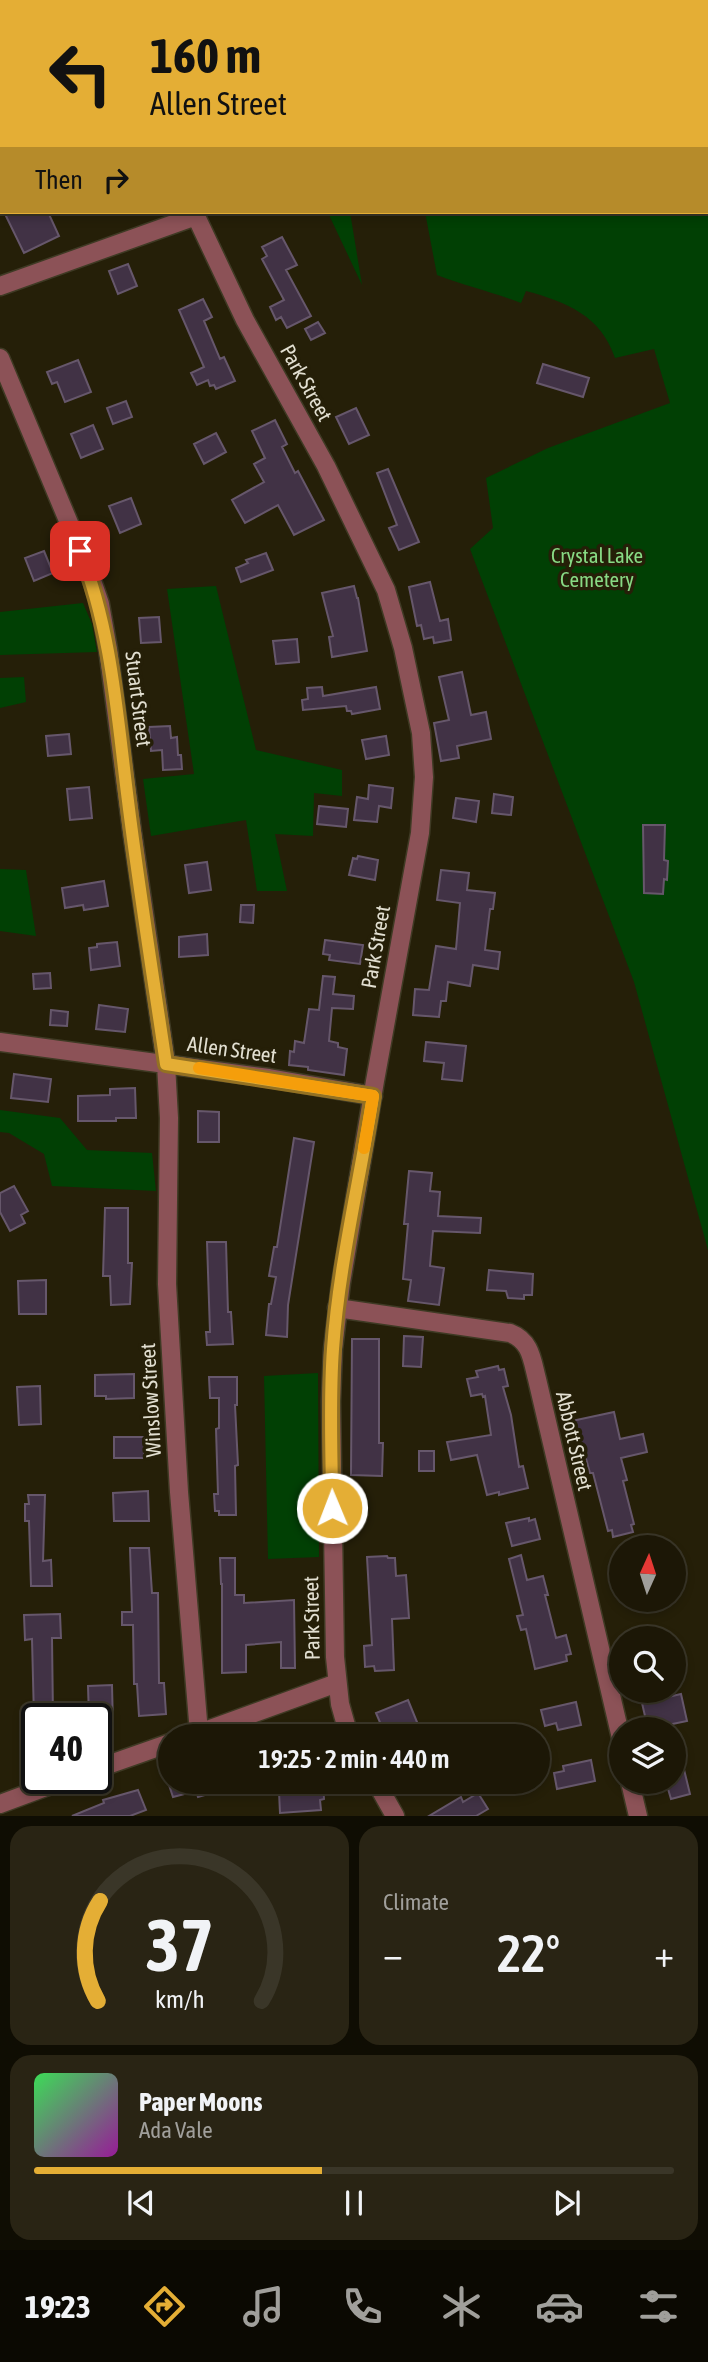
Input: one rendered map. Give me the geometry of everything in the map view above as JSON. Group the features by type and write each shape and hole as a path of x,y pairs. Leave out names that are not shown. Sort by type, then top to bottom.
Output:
{"street":[{"path":"0,286 195,214"},
{"name":"Park Street","path":"195,214 245,320 326,466 381,578 403,649 421,733 424,777 420,833 337,1308 331,1401 337,1683 346,1724"},
{"name":"Stuart Street","path":"0,358 86,566 103,618 166,1064"},
{"name":"Allen Street","path":"0,1042 373,1096"},
{"name":"Winslow Street","path":"166,1064 169,1118 167,1284 194,1724"},
{"name":"Abbott Street","path":"337,1308 510,1333 526,1343 616,1717"},
{"path":"225,1724 337,1683"},
{"path":"112,1763 158,1747"},
{"path":"0,1804 27,1794"},
{"path":"376,1816 378,1794"},
{"path":"383,1794 395,1816"},
{"path":"633,1794 638,1816"}],"green space":[{"path":"350,214 362,285 329,215"},
{"name":"Crystal Lake Cemetery","path":"425,214 708,214 708,1250 634,982 470,549 493,528 486,478 548,448 670,403 654,349 615,358 601,331 581,313 568,306 526,291 521,303 437,275"},
{"path":"216,586 256,750 342,770 342,796 314,793 313,836 275,834 287,891 257,891 246,820 151,836 143,779 194,774 167,589"},
{"path":"83,603 92,624 97,652 0,655 0,612"},
{"path":"24,677 26,702 0,708 0,678"},
{"path":"0,869 26,870 36,936 0,931"},
{"path":"0,1110 60,1118 87,1150 152,1153 156,1191 52,1186 44,1154 9,1133 0,1132"},
{"path":"318,1373 319,1557 268,1559 264,1376"}],"building":[{"path":"5,214 49,214 59,236 24,253"},
{"path":"282,237 297,265 286,270 311,316 287,328 281,317 276,320 270,307 284,300 262,259 267,256 262,247"},
{"path":"128,264 137,286 118,294 109,271"},
{"path":"203,299 212,317 204,321 220,359 224,357 235,381 216,389 214,385 210,386 208,380 197,385 191,373 204,367 179,310"},
{"path":"318,322 325,333 311,340 305,329"},
{"path":"78,360 91,392 65,402 57,382 52,384 47,372"},
{"path":"543,364 589,378 583,397 537,383"},
{"path":"126,401 132,417 113,424 107,408"},
{"path":"356,408 369,435 349,444 336,417"},
{"path":"275,420 287,444 282,447 324,520 294,535 278,505 245,523 232,500 264,482 254,464 265,458 252,431"},
{"path":"93,425 103,449 81,458 71,434"},
{"path":"216,433 226,452 204,464 194,444"},
{"path":"388,469 419,542 399,550 389,528 397,525 377,473"},
{"path":"131,498 141,524 120,533 109,506"},
{"path":"44,551 53,573 34,581 25,558"},
{"path":"266,553 273,570 241,582 236,568 248,563 246,560"},
{"path":"430,582 440,621 448,619 451,640 434,643 433,637 424,639 421,625 417,626 409,587"},
{"path":"354,586 367,651 332,657 329,637 333,636 322,593"},
{"path":"159,617 161,642 141,643 139,618"},
{"path":"297,639 299,662 276,664 273,641"},
{"path":"462,672 471,715 486,712 491,739 457,746 459,758 441,761 434,723 449,720 439,677"},
{"path":"322,687 323,696 376,687 380,709 352,714 347,711 346,706 303,710 302,700 308,699 307,688"},
{"path":"170,726 171,738 177,737 182,769 163,770 162,750 151,751 149,727"},
{"path":"69,734 71,754 48,756 46,736"},
{"path":"386,736 389,755 366,759 362,740"},
{"path":"369,785 393,788 391,808 379,806 377,822 354,820 357,797 368,799"},
{"path":"89,787 92,818 70,820 67,789"},
{"path":"494,794 513,797 511,815 492,813"},
{"path":"456,798 479,801 476,822 453,818"},
{"path":"319,806 348,809 346,827 317,824"},
{"path":"643,825 665,825 664,860 668,861 663,894 644,893"},
{"path":"358,856 378,860 375,880 349,875 353,858 357,859"},
{"path":"207,862 211,890 189,893 185,865"},
{"path":"441,870 469,873 467,890 495,893 493,909 490,909 485,950 500,952 498,969 473,965 470,986 448,982 446,1001 441,1001 439,1017 413,1015 415,989 429,990 436,946 456,949 460,903 437,900"},
{"path":"104,881 108,906 84,910 83,905 65,908 62,888"},
{"path":"241,905 254,905 253,923 240,922"},
{"path":"207,934 208,955 179,957 179,937"},
{"path":"325,940 363,945 360,964 329,960 330,955 323,954"},
{"path":"117,942 120,966 91,970 89,948 97,947 97,944"},
{"path":"50,973 51,988 34,989 33,974"},
{"path":"323,976 335,977 333,994 354,996 353,1009 332,1008 329,1041 347,1049 344,1075 289,1065 290,1051 294,1052 295,1041 304,1043 309,1009 319,1010"},
{"path":"99,1005 128,1009 125,1032 96,1029"},
{"path":"51,1010 68,1012 67,1026 50,1025"},
{"path":"426,1042 466,1046 462,1081 442,1079 444,1063 424,1061"},
{"path":"14,1074 51,1079 48,1102 11,1098"},
{"path":"135,1088 136,1118 78,1121 78,1096 110,1095 110,1089"},
{"path":"198,1111 219,1112 219,1142 198,1142"},
{"path":"294,1138 314,1142 288,1305 287,1337 266,1335 269,1304 276,1277 269,1276 274,1247 277,1247"},
{"path":"409,1171 432,1173 430,1191 440,1192 438,1216 481,1218 480,1233 433,1231 430,1266 444,1268 439,1305 408,1301 411,1280 403,1279"},
{"path":"14,1186 28,1211 21,1215 25,1223 10,1231 0,1212 0,1193"},
{"path":"105,1208 128,1208 128,1263 132,1263 130,1304 111,1305 110,1276 103,1276"},
{"path":"207,1242 226,1242 228,1312 231,1312 233,1344 207,1345 206,1332 210,1332"},
{"path":"489,1270 533,1274 532,1295 524,1295 524,1299 508,1298 506,1291 487,1290"},
{"path":"46,1280 46,1314 19,1314 18,1281"},
{"path":"404,1336 423,1337 421,1367 403,1366"},
{"path":"352,1339 379,1339 379,1443 383,1443 382,1476 351,1475"},
{"path":"498,1366 499,1370 504,1369 508,1386 503,1387 511,1415 519,1467 523,1466 528,1488 487,1495 477,1455 451,1460 447,1442 491,1435 485,1396 471,1396 467,1379 478,1377 476,1371"},
{"path":"134,1374 134,1398 106,1399 106,1396 95,1396 95,1375"},
{"path":"209,1377 237,1377 236,1515 219,1515 219,1511 215,1511 214,1494 218,1494 216,1429 219,1428 219,1398 210,1398"},
{"path":"40,1386 41,1424 19,1425 17,1387"},
{"path":"614,1412 620,1439 643,1434 647,1452 621,1458 627,1480 623,1481 634,1524 631,1525 633,1532 613,1535 612,1530 608,1531 593,1473 590,1473 582,1444 579,1445 579,1440 572,1442 567,1422"},
{"path":"114,1437 144,1437 144,1458 114,1458"},
{"path":"419,1451 434,1451 434,1471 419,1471"},
{"path":"148,1491 149,1521 114,1521 113,1493"},
{"path":"28,1495 45,1495 43,1561 51,1560 52,1586 31,1586 29,1521 25,1521"},
{"path":"529,1518 529,1521 535,1519 540,1539 512,1546 506,1523"},
{"path":"130,1548 149,1548 152,1593 158,1593 159,1683 164,1683 166,1714 139,1716 137,1684 134,1684 133,1625 122,1625 122,1612 132,1612"},
{"path":"521,1555 527,1580 543,1576 556,1638 566,1635 571,1654 566,1655 567,1661 535,1669 526,1629 521,1630 517,1616 523,1615 509,1559"},
{"path":"367,1557 395,1558 396,1576 406,1575 409,1618 392,1619 394,1670 375,1671 374,1666 365,1667 364,1646 372,1645"},
{"path":"220,1558 235,1558 235,1595 244,1595 244,1603 294,1600 295,1668 281,1668 281,1642 246,1645 246,1672 222,1673"},
{"path":"60,1614 61,1638 52,1638 53,1703 34,1703 32,1639 25,1640 24,1615"},
{"path":"112,1685 113,1726 112,1703 89,1703 88,1686"},
{"path":"408,1700 418,1724 381,1724 376,1713"},
{"path":"576,1702 581,1725 558,1730 556,1723 544,1724 541,1710"},
{"path":"642,1703 683,1703 687,1721 686,1717 645,1717"},
{"path":"591,1760 595,1781 557,1789 554,1773 564,1771 563,1766"},
{"path":"686,1778 690,1794 671,1799 670,1794 686,1794"},
{"path":"138,1790 146,1810 130,1816 72,1816 104,1803 103,1800"},
{"path":"279,1794 324,1794 324,1799 320,1800 321,1810 280,1813"},
{"path":"479,1794 488,1809 476,1816 429,1816 461,1797 463,1802"}],"slow traffic":[{"path":"199,1068 373,1096 364,1148"}],"route":[{"path":"80,551 100,604 108,647 166,1064 373,1096 339,1297 333,1349 332,1508"}]}
